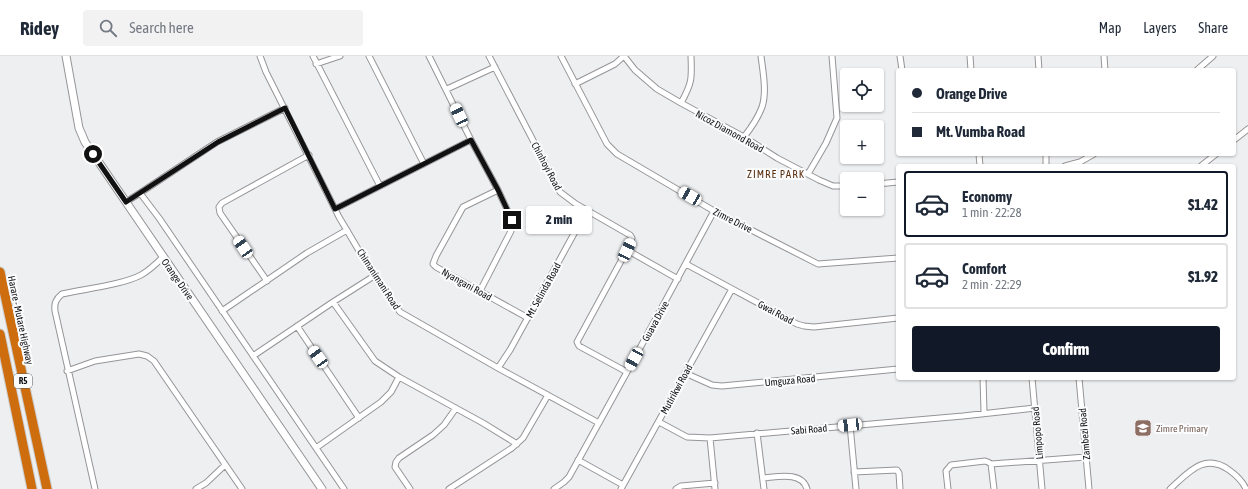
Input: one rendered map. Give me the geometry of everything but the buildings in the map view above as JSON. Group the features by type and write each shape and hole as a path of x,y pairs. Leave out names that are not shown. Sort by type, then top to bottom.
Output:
{"highway":[{"name":"Harare - Mutare Highway","path":"0,272 46,489"},
{"name":"R5","path":"0,334 32,489"}],"street":[{"name":"Orange Drive","path":"66,56 79,128 85,142 322,489"},
{"name":"Chimanimani Road","path":"260,56 266,72 335,209 374,276 400,312 599,423"},
{"path":"313,56 380,186"},
{"path":"316,64 340,56"},
{"path":"369,56 424,164"},
{"path":"430,56 512,220 511,231 480,291"},
{"name":"Chinhoyi Road","path":"490,56 560,192 587,210 630,235 632,241 577,342 579,346 627,372"},
{"name":"Zimre Drive","path":"561,56 608,144 617,154 714,211 818,264 896,258"},
{"path":"575,84 615,64 624,56"},
{"name":"Nicoz Diamond Road","path":"624,56 635,70 657,89 681,104 744,137 819,180 832,186 840,186"},
{"path":"681,104 690,86 692,77 690,56"},
{"path":"744,137 763,105 762,56"},
{"path":"808,174 826,143 836,118 832,56"},
{"path":"900,56 902,68"},
{"path":"970,56 971,68"},
{"path":"1038,56 1039,68"},
{"path":"1104,56 1105,68"},
{"path":"1199,68 1213,56"},
{"path":"447,89 495,66"},
{"path":"126,202 218,142 285,108"},
{"path":"1236,138 1248,129"},
{"path":"335,209 471,140"},
{"path":"267,281 220,213 219,207 222,203 309,156"},
{"path":"1072,164 1080,162 1090,156"},
{"path":"1204,164 1214,156"},
{"path":"884,183 896,182"},
{"name":"Nyangani Road","path":"498,190 463,207 433,262 436,267 528,318"},
{"path":"140,193 163,224 344,489"},
{"name":"Mt. Selinda Road","path":"498,368 528,318 587,210"},
{"name":"Guava Drive","path":"554,489 564,482 578,460 714,211"},
{"path":"222,311 307,253 347,230"},
{"path":"627,250 678,278"},
{"path":"95,489 67,370 54,304 62,294 120,282 140,275 153,267 163,257"},
{"name":"Gwai Road","path":"686,264 804,326 814,327 896,318"},
{"path":"252,356 374,276"},
{"name":"Mutirikwi Road","path":"622,487 732,289"},
{"path":"333,302 375,361 399,378 483,423 517,444"},
{"path":"297,326 359,418"},
{"path":"67,370 95,361 139,354 147,356 154,361 242,489"},
{"name":"Umguza Road","path":"685,373 712,385 722,386 896,369"},
{"path":"316,448 381,402 391,392 399,378"},
{"path":"983,380 984,412"},
{"name":"Limpopo Road","path":"1032,380 1042,489"},
{"name":"Zambezi Road","path":"1079,380 1089,489"},
{"path":"449,489 517,444 529,429 548,395"},
{"path":"410,489 395,467 396,462 399,458 434,435 444,425 456,408"},
{"name":"Sabi Road","path":"659,422 687,437 710,438 964,416 984,412 1035,408"},
{"path":"850,425 856,489"},
{"path":"757,434 764,489"},
{"path":"676,489 681,486 715,486 710,438"},
{"path":"948,489 946,471 951,465 985,461 991,464 1086,457"},
{"path":"578,460 622,487"},
{"path":"1170,489 1195,467 1203,463 1210,463 1224,466 1231,471 1246,489"},
{"path":"991,464 994,489"},
{"path":"196,489 206,483 225,465"},
{"path":"854,472 897,470 899,472 900,489"},
{"path":"763,478 795,477 803,481 807,489"}],"place":[{"name":"Zimre Primary","path":"1143,428"}],"district":[{"name":"ZIMRE PARK","path":"776,174"}],"route":[{"path":"93,154 126,202 218,142 285,108 335,209 471,140 498,190 512,220"}]}
